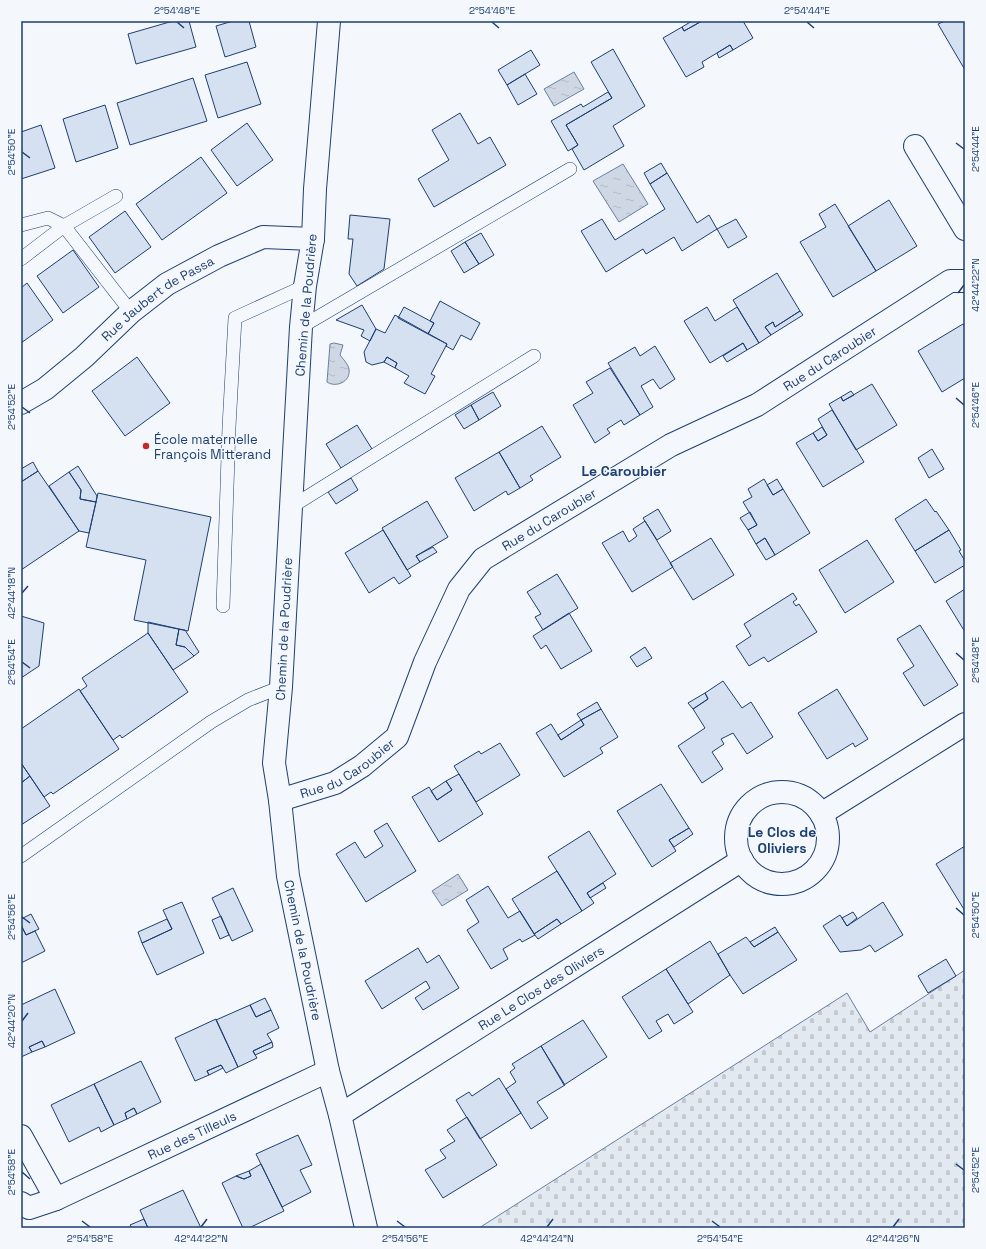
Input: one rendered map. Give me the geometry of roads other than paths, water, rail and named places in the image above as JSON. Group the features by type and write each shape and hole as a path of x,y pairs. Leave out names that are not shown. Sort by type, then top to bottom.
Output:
{"street":[{"name":"Chemin de la Poudrière","path":"328,21 315,189 313,239 305,286 302,327 281,687 274,762 280,800 288,876 328,1071 340,1115 366,1228"},
{"path":"915,146 964,225"},
{"name":"Rue Jaubert de Passa","path":"21,403 45,389 84,357 131,312 167,284 219,256 263,237 313,239"},
{"name":"Rue du Caroubier","path":"280,800 335,783 362,766 397,737 425,662 458,590 483,559 671,445 757,405 950,281 965,281"},
{"path":"822,814 965,724"},
{"path":"782,792 797,794 811,802 822,814 827,827 828,842 825,856 817,869 806,878 792,884 777,885 762,880 751,872 742,860 737,845 737,830 742,815 753,803 766,795 782,792"},
{"name":"Rue Le Clos des Oliviers","path":"340,1115 742,860"},
{"name":"Rue des Tilleuls","path":"21,1204 29,1208 56,1199 328,1071"},
{"path":"21,1136 56,1199"}],"lane":[{"path":"302,327 570,169"},
{"path":"21,259 64,226 116,196"},
{"path":"21,225 48,218 64,226 131,312"},
{"path":"223,606 229,427 235,318 305,286"},
{"path":"291,507 534,356"},
{"path":"21,856 211,722 248,700 281,687"}],"water":[{"path":"574,72 584,89 554,106 544,89"},
{"path":"623,164 648,204 619,222 593,181"},
{"path":"334,343 343,345 340,355 347,363 349,369 348,377 342,383 338,384 331,384 327,382 330,344"},
{"path":"458,874 468,890 442,906 432,891"}],"place":[{"name":"École maternelle François Mitterand","path":"146,446"}],"district":[{"name":"Le Caroubier","path":"624,471"},
{"name":"Le Clos de Oliviers","path":"782,840"}]}
